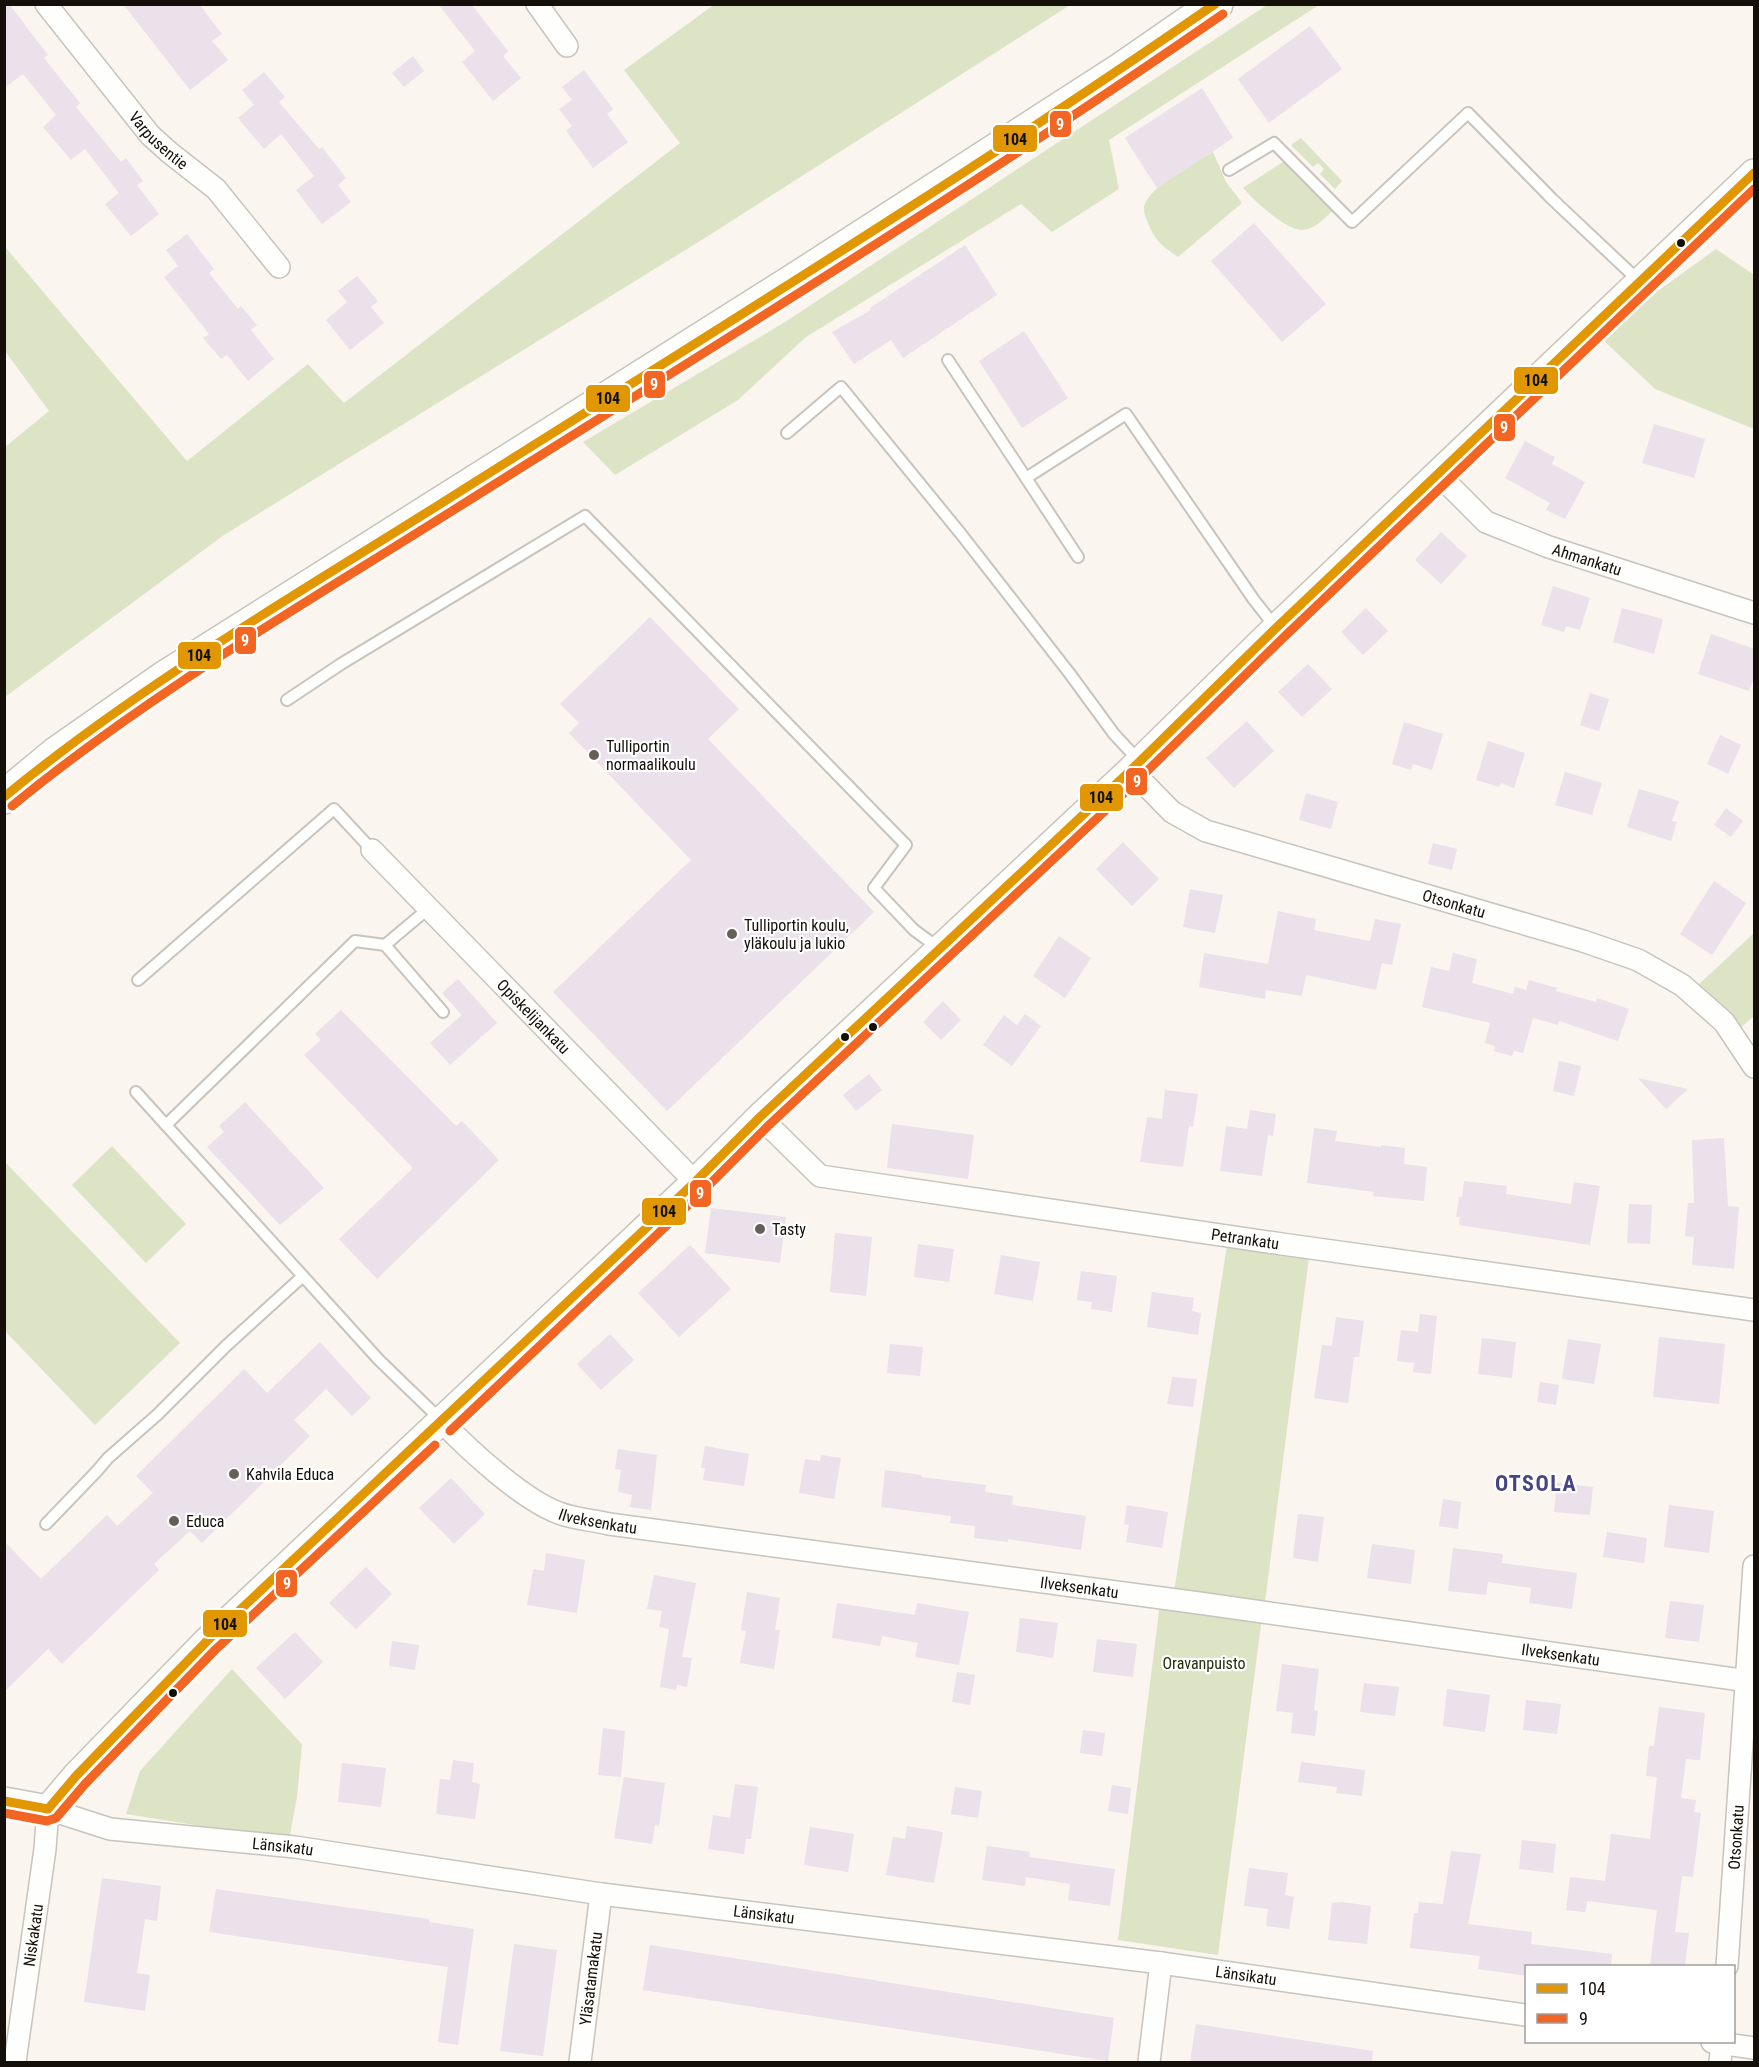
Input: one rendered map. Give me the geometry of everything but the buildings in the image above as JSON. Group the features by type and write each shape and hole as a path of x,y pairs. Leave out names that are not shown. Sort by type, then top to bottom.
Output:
{"main road":[{"path":"4,797 56,754 163,679 805,274 1122,69 1216,4"}],"street":[{"name":"Varpusentie","path":"46,4 150,135 216,189 279,267"},
{"path":"537,4 567,46"},
{"path":"48,1809 76,1776 207,1641 442,1422 695,1182 760,1117 1135,766 1276,628 1755,173"},
{"name":"Ahmankatu","path":"1440,472 1448,484 1486,522 1549,547 1755,613"},
{"name":"Otsonkatu","path":"1135,766 1172,813 1206,831 1583,941 1638,960 1682,985 1724,1022 1755,1067"},
{"name":"Opiskelijankatu","path":"372,850 695,1182"},
{"name":"Petrankatu","path":"760,1117 820,1176 1755,1310"},
{"name":"Ilveksenkatu","path":"442,1422 525,1495 559,1513 609,1524 1188,1601 1748,1681"},
{"name":"Otsonkatu","path":"1727,1965 1755,1566"},
{"name":"Länsikatu","path":"4,1801 48,1809 110,1829 295,1846 601,1894 1161,1963 1525,2015"},
{"name":"Niskakatu","path":"15,2062 45,1849 48,1809"},
{"name":"Yläsatamakatu","path":"580,2062 601,1894"},
{"path":"1149,2062 1161,1963"},
{"path":"1719,2047 1755,2048"}],"lane":[{"path":"1229,170 1274,143 1352,222 1468,113 1639,281"},
{"path":"948,360 1078,557"},
{"path":"787,433 841,387 962,534 1070,674 1135,766"},
{"path":"1026,478 1126,414 1254,600 1276,628"},
{"path":"287,700 341,664 585,516 906,845 874,888 914,930 940,950"},
{"path":"138,980 334,809 372,850"},
{"path":"385,945 429,908"},
{"path":"166,1125 354,941 385,945 443,1012"},
{"path":"136,1092 379,1360 442,1422"},
{"path":"46,1524 108,1458 157,1415 226,1346 303,1276"}],"green space":[{"path":"715,4 1070,5 708,236 224,535 5,697 5,447 49,411 5,351 5,247 187,461 308,364 344,403 680,143 624,70"},
{"path":"1267,5 1319,5 1109,140 1119,189 1052,232 1021,204 806,337 738,400 615,475 583,442 785,322"},
{"path":"1301,138 1342,181 1335,189 1320,174 1324,169 1318,163 1313,167 1291,145"},
{"path":"1213,152 1226,182 1242,203 1178,257 1156,239 1150,229 1144,213 1146,202 1161,185"},
{"path":"1284,161 1333,210 1306,230 1286,225 1243,188"},
{"path":"1716,249 1754,275 1754,429 1655,389 1602,339 1651,296"},
{"path":"1754,933 1754,1016 1739,1029 1696,987"},
{"path":"112,1146 186,1224 146,1263 72,1185"},
{"path":"4,1161 180,1343 95,1425 5,1331"},
{"name":"Oravanpuisto","path":"1228,1238 1310,1249 1264,1610 1173,1599"},
{"name":"Oravanpuisto","path":"1160,1603 1262,1617 1218,1955 1118,1940"},
{"path":"232,1669 302,1744 297,1797 289,1840 126,1814 140,1771"}],"transit line":[{"name":"104","path":"4,797 56,756 164,678 833,257 1025,132 1215,4"},
{"name":"9","path":"12,806 117,726 227,652 840,267 1033,142 1223,14"},
{"name":"104","path":"4,1801 48,1809 76,1776 207,1641 695,1182 760,1117 1131,770 1276,628 1754,173"},
{"name":"9","path":"450,1431 703,1191 768,1126 1139,779 1284,637 1754,189"},
{"name":"9","path":"4,1813 47,1821 56,1818 85,1784 215,1650 435,1445"}],"place":[{"name":"Tulliportin normaalikoulu","path":"594,755"},
{"name":"Tulliportin koulu, yläkoulu ja lukio","path":"732,934"},
{"name":"Tasty","path":"760,1229"},
{"name":"Kahvila Educa","path":"234,1474"},
{"name":"Educa","path":"174,1521"}],"district":[{"name":"OTSOLA","path":"1536,1483"}]}
